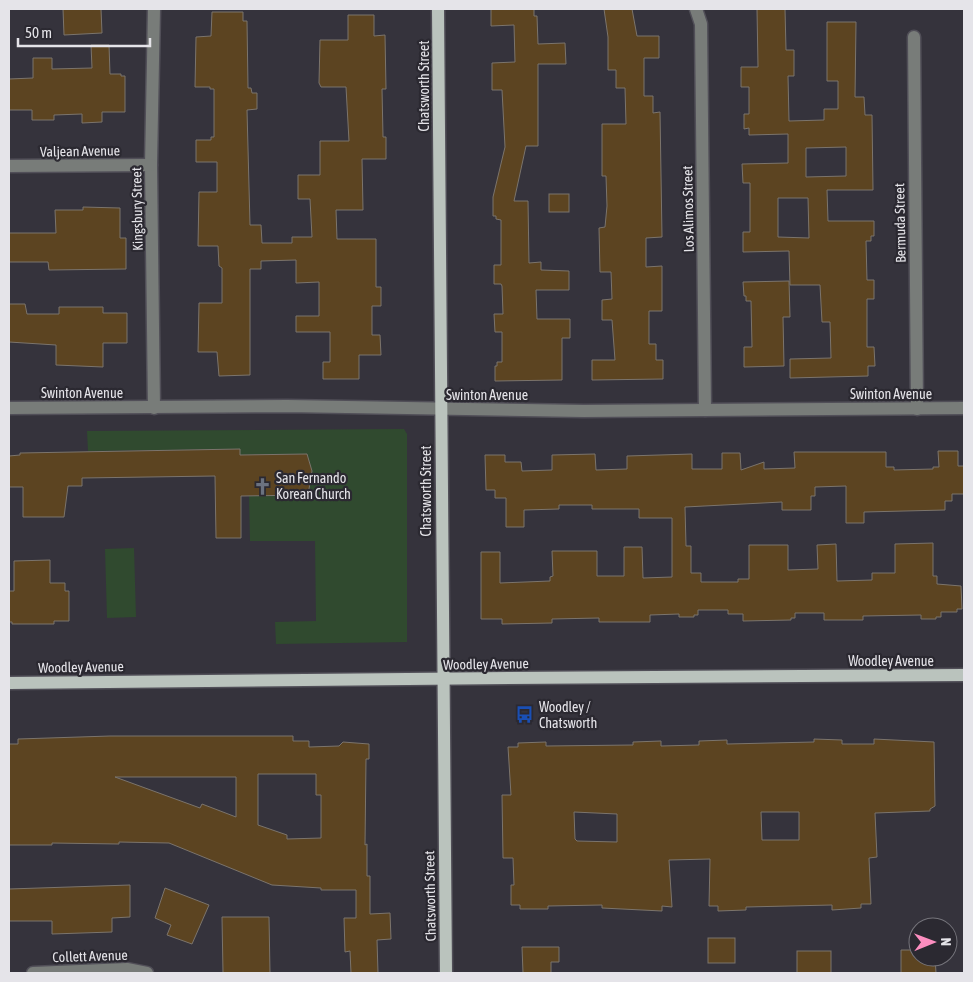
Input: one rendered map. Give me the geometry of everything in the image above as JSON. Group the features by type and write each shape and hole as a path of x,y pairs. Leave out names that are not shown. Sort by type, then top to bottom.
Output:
{"main road":[{"name":"Chatsworth Street","path":"438,9 446,973"},
{"name":"Woodley Avenue","path":"9,682 964,675"}],"street":[{"name":"Kingsbury Street","path":"154,9 151,165 154,408"},
{"name":"Los Alimos Street","path":"696,9 701,24 705,410"},
{"name":"Bermuda Street","path":"914,37 917,409"},
{"name":"Valjean Avenue","path":"9,166 151,165"},
{"name":"Swinton Avenue","path":"9,408 287,406 441,410 705,410 964,408"},
{"name":"Collett Avenue","path":"33,973 127,969 137,969 147,973"}],"green space":[{"path":"404,429 407,434 407,642 276,644 275,622 316,621 315,541 250,541 249,496 308,495 312,471 307,454 240,455 239,449 88,451 87,431"},
{"path":"134,548 136,617 107,618 105,549"}],"building":[{"path":"63,9 101,9 102,33 64,35"},
{"path":"491,9 534,9 534,16 537,16 538,44 565,43 566,64 538,64 538,146 526,146 514,201 528,201 529,263 541,262 541,270 569,271 569,290 536,290 537,319 570,319 570,338 562,338 562,380 495,381 495,366 497,366 497,362 502,362 502,332 495,332 494,314 503,314 502,286 501,284 494,284 494,265 501,265 501,220 493,216 493,197 505,147 502,90 492,90 492,63 515,62 514,25 491,26"},
{"path":"604,9 632,9 637,36 659,36 659,58 644,58 644,96 653,96 653,113 660,112 662,237 646,238 646,267 662,266 662,311 649,311 649,344 656,344 656,360 663,360 663,379 592,380 592,360 615,360 612,320 602,320 602,300 612,299 611,272 600,272 599,228 605,227 607,206 606,176 602,176 602,124 626,124 625,88 616,88 616,70 608,70 608,37"},
{"path":"757,9 785,9 786,50 794,50 794,76 788,76 789,121 824,120 824,109 838,109 838,81 827,81 827,22 856,22 855,97 864,97 865,115 872,115 873,190 827,190 828,221 874,221 874,236 871,236 871,241 866,241 867,280 874,280 874,299 867,299 867,347 874,347 875,366 868,366 868,376 790,378 790,359 831,358 830,322 822,322 820,285 790,285 789,251 743,252 743,232 750,232 750,183 743,183 742,164 788,163 788,134 749,135 749,128 744,129 744,114 749,114 749,87 741,87 741,67 758,67","holes":["846,147 846,176 806,177 806,148","778,198 808,198 809,238 778,237"]},
{"path":"212,12 243,12 243,21 247,21 248,88 251,88 252,93 257,93 257,109 247,110 250,225 261,225 262,243 292,243 292,237 312,237 310,199 298,199 298,175 320,175 320,141 349,141 346,87 321,87 319,83 320,40 348,40 348,15 374,15 374,36 385,35 386,89 382,89 383,137 386,137 386,159 362,159 363,210 336,210 337,239 376,239 376,287 381,287 381,306 372,306 372,335 380,335 381,355 359,355 359,379 323,379 323,362 330,362 330,332 296,332 296,316 319,316 319,282 296,283 296,260 261,261 261,269 250,269 250,375 219,376 217,352 198,352 199,303 222,303 222,268 219,266 218,246 198,246 199,192 217,192 217,162 196,162 196,140 211,140 211,137 214,137 214,89 210,89 210,87 195,87 196,37 211,36"},
{"path":"91,45 109,45 110,74 125,76 125,112 102,112 102,122 82,123 82,114 54,115 54,120 32,120 32,110 9,110 9,79 33,78 33,58 52,58 52,69 92,68"},
{"path":"549,194 569,194 569,212 549,212"},
{"path":"83,207 120,208 120,238 126,238 126,269 49,270 48,262 9,262 9,233 56,233 55,210 83,210"},
{"path":"789,281 790,317 783,317 784,366 744,367 744,347 752,347 751,301 746,301 743,282"},
{"path":"9,304 25,304 27,314 59,314 59,307 103,307 103,313 127,313 127,343 103,343 103,367 56,365 56,345 9,342"},
{"name":"San Fernando Korean Church","path":"240,449 240,455 307,454 312,471 308,495 241,496 241,538 216,538 215,476 82,478 82,486 68,486 64,517 23,517 23,487 9,487 9,456 20,455 20,453"},
{"path":"938,451 958,451 958,466 964,466 964,494 952,494 952,501 945,501 945,510 864,512 864,523 846,523 846,486 815,487 815,496 811,496 811,510 782,510 782,502 685,507 686,546 691,546 691,573 701,573 701,582 738,582 738,579 749,579 749,545 788,545 788,570 818,569 817,545 836,544 837,581 872,580 872,573 895,573 895,544 933,543 933,576 937,576 937,584 961,586 962,609 957,609 957,612 941,612 941,617 936,617 936,619 921,619 921,615 863,616 863,620 824,620 824,613 795,613 795,618 791,618 791,620 743,621 743,614 728,614 728,610 698,610 698,615 694,615 694,617 679,617 679,614 650,615 650,622 599,622 599,618 552,619 552,623 502,624 502,619 481,619 481,552 500,552 500,583 550,581 550,577 553,576 552,551 597,551 597,576 624,576 624,547 642,547 643,578 672,577 672,518 639,518 639,509 592,509 592,505 559,505 559,509 524,510 524,527 506,527 506,498 495,498 495,490 486,490 485,455 505,455 505,462 521,462 522,471 552,470 552,455 595,454 596,470 627,469 627,456 692,454 692,469 722,469 722,453 740,453 741,470 764,462 764,469 795,468 794,452 886,452 886,467 894,467 894,470 933,469 933,467 939,467"},
{"path":"50,560 50,583 65,583 65,591 69,591 69,621 54,621 54,624 12,624 12,622 9,622 9,591 14,591 14,561"},
{"path":"110,736 293,736 293,741 309,741 309,747 339,746 343,742 369,744 369,759 366,759 365,845 367,844 367,876 370,876 370,914 390,913 391,939 377,940 378,973 351,973 350,951 345,952 344,918 356,918 356,890 321,890 321,888 272,885 169,843 119,842 119,844 52,843 52,845 9,845 9,744 18,744 18,739","holes":["258,774 316,774 316,795 321,795 321,838 287,839 287,835 258,825","115,777 236,777 236,817 202,804 200,808"]},
{"path":"814,739 842,740 842,744 874,744 874,739 934,742 935,806 930,811 875,813 877,857 869,858 871,904 861,904 861,908 832,910 832,905 746,907 746,910 718,911 718,906 709,906 710,859 669,860 672,907 662,906 662,911 602,908 602,905 548,906 548,909 520,909 520,905 511,905 511,885 514,885 513,858 503,858 502,795 511,795 508,747 518,747 518,743 546,742 546,746 633,745 633,742 661,741 661,746 699,745 699,741 727,740 727,744 814,742","holes":["574,812 617,814 617,842 577,841 575,839","761,812 799,812 799,840 762,840"]},
{"path":"130,885 130,917 112,918 112,932 52,934 52,921 9,921 9,889"},
{"path":"165,888 209,905 192,944 167,935 171,925 155,918"},
{"path":"222,917 269,917 270,973 223,973"},
{"path":"708,938 735,938 735,963 708,963"},
{"path":"522,947 559,947 559,962 551,962 551,973 523,973"},
{"path":"901,950 908,950 908,967 936,967 936,973 901,973"},
{"path":"797,951 831,951 831,973 797,973"}],"place":[{"name":"San Fernando Korean Church","path":"262,486"},
{"name":"Woodley / Chatsworth","path":"525,715"}]}
